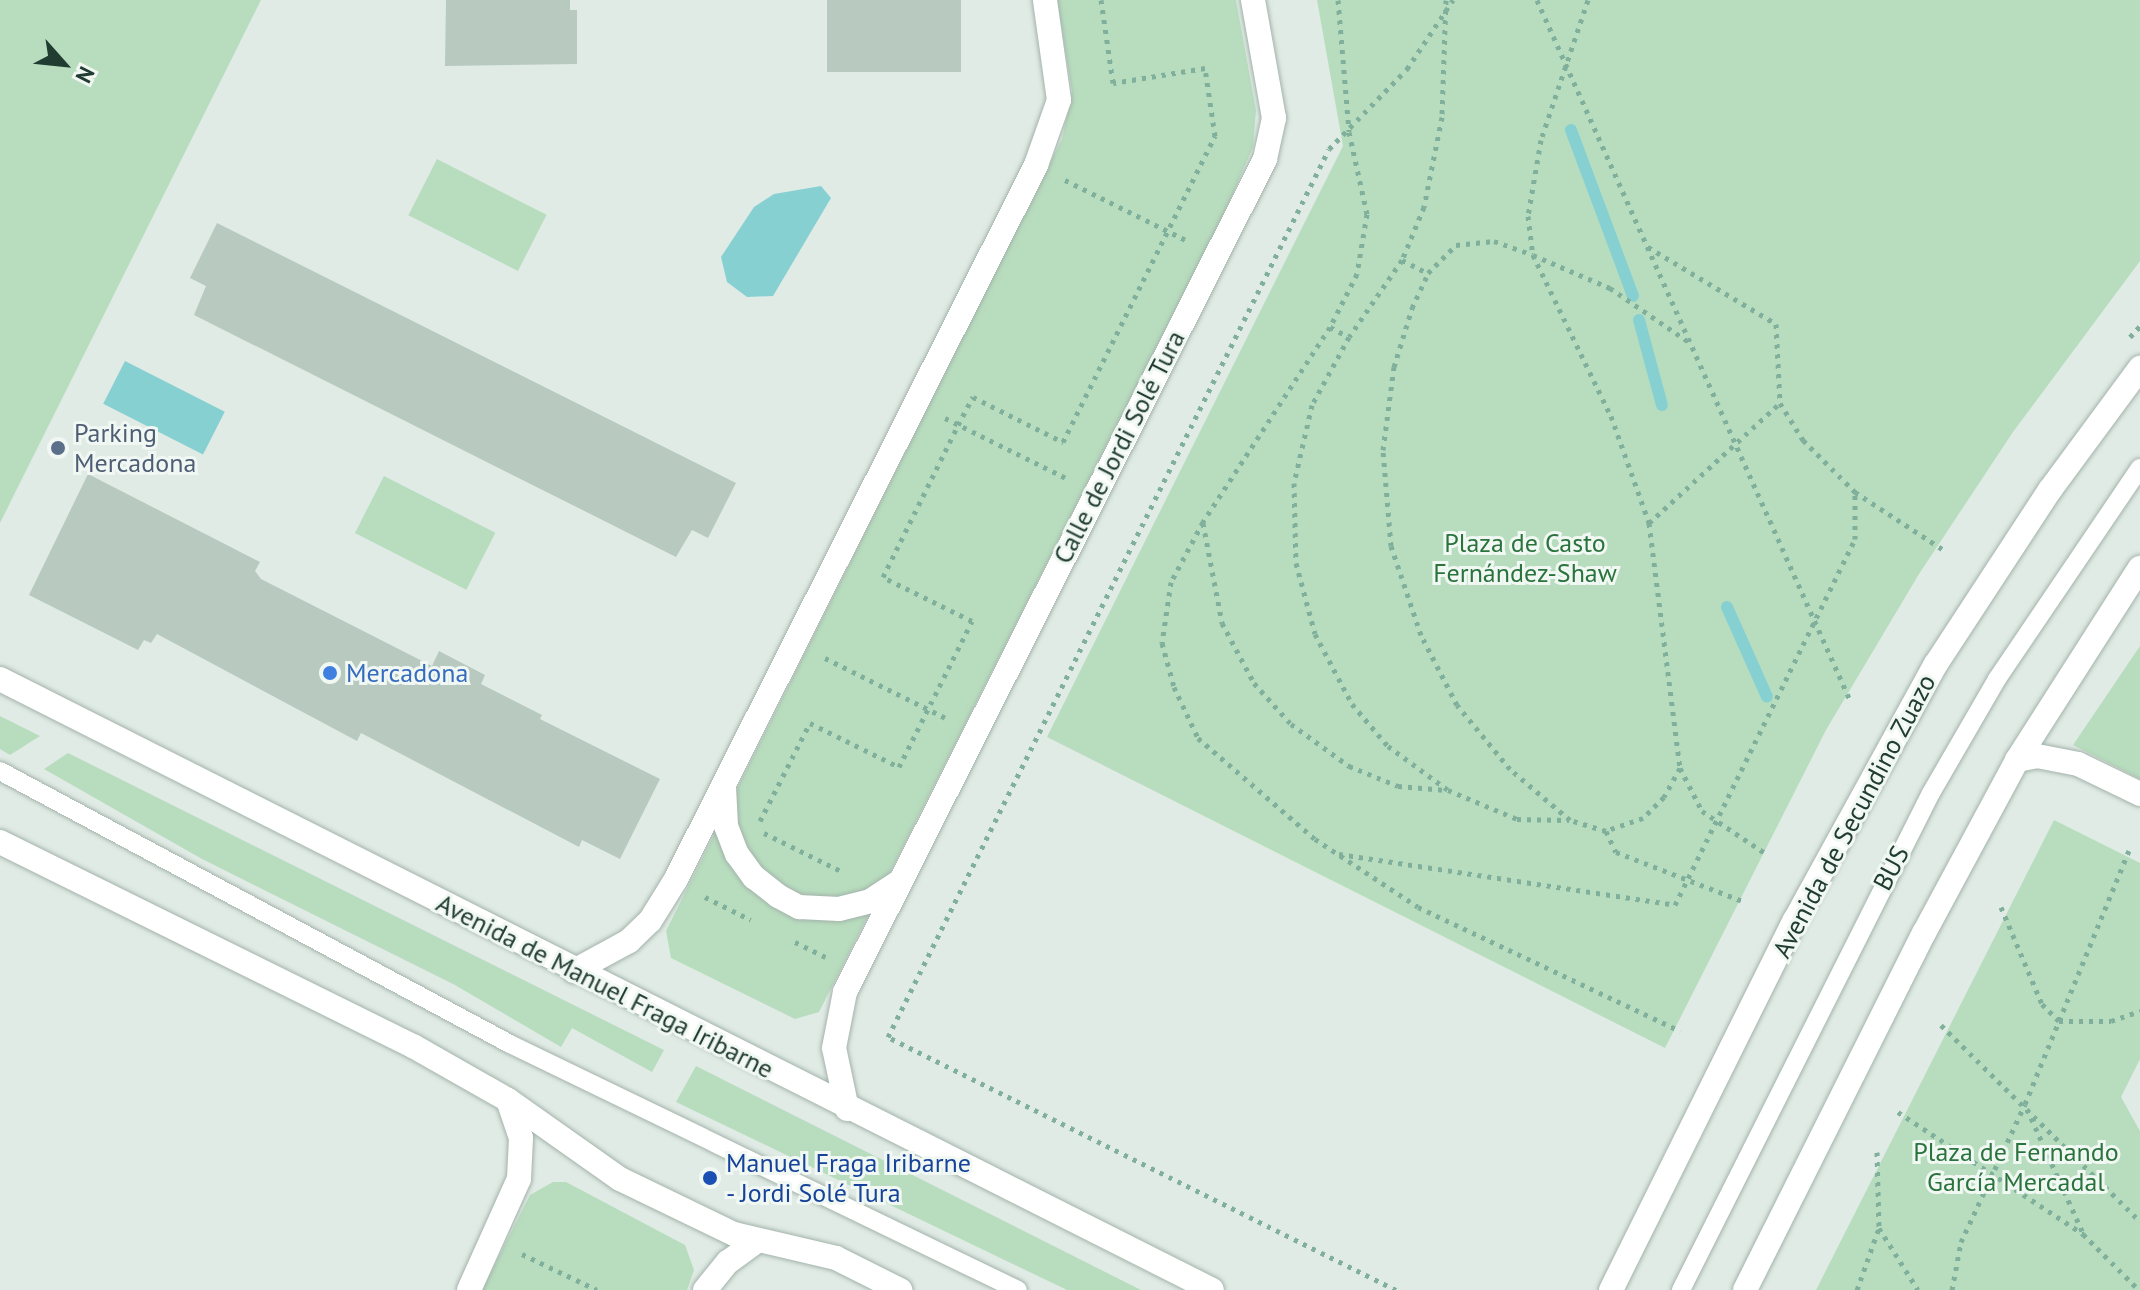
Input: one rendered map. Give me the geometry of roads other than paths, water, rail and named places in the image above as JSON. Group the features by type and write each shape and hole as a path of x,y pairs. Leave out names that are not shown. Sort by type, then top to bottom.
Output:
{"street":[{"path":"574,971 614,953 650,921 724,784 1050,136 1059,100 1045,0"},
{"name":"Calle de Jordi Solé Tura","path":"847,1109 835,1067 839,1016 901,880 1265,159 1274,118 1253,0"},
{"name":"Avenida de Secundino Zuazo","path":"1611,1290 1795,920 1936,664 2050,490 2140,368"},
{"path":"1745,1290 1924,933 2017,760 2140,568"},
{"name":"Avenida de Manuel Fraga Iribarne","path":"0,679 847,1109 1212,1290"},
{"path":"2017,760 2037,756 2078,764 2140,794"},
{"path":"724,784 726,826 754,877 799,907 829,909 870,901 901,880"},
{"path":"5,850 413,1046 508,1100 610,1173 757,1241 836,1258 900,1290"},
{"path":"469,1290 519,1179 521,1138 508,1100"},
{"path":"705,1290 728,1262 757,1241"}],"lane":[{"name":"BUS","path":"1681,1290 1931,793 2021,641 2140,468"},
{"path":"0,771 510,1044 1018,1290"}],"water":[{"path":"821,186 831,198 773,296 747,297 727,282 721,257 754,207 774,194"},
{"path":"125,361 225,412 203,455 103,404"}],"waterway":[{"path":"1571,130 1633,296"},
{"path":"1639,320 1662,405"},
{"path":"1727,607 1767,697"}],"place":[{"name":"Parking Mercadona","path":"58,448"},
{"name":"Mercadona","path":"330,673"},
{"name":"Manuel Fraga Iribarne - Jordi Solé Tura","path":"710,1178"}],"park label":[{"name":"Plaza de Casto Fernández-Shaw","path":"1525,558"},
{"name":"Plaza de Fernando García Mercadal","path":"2016,1167"}]}
